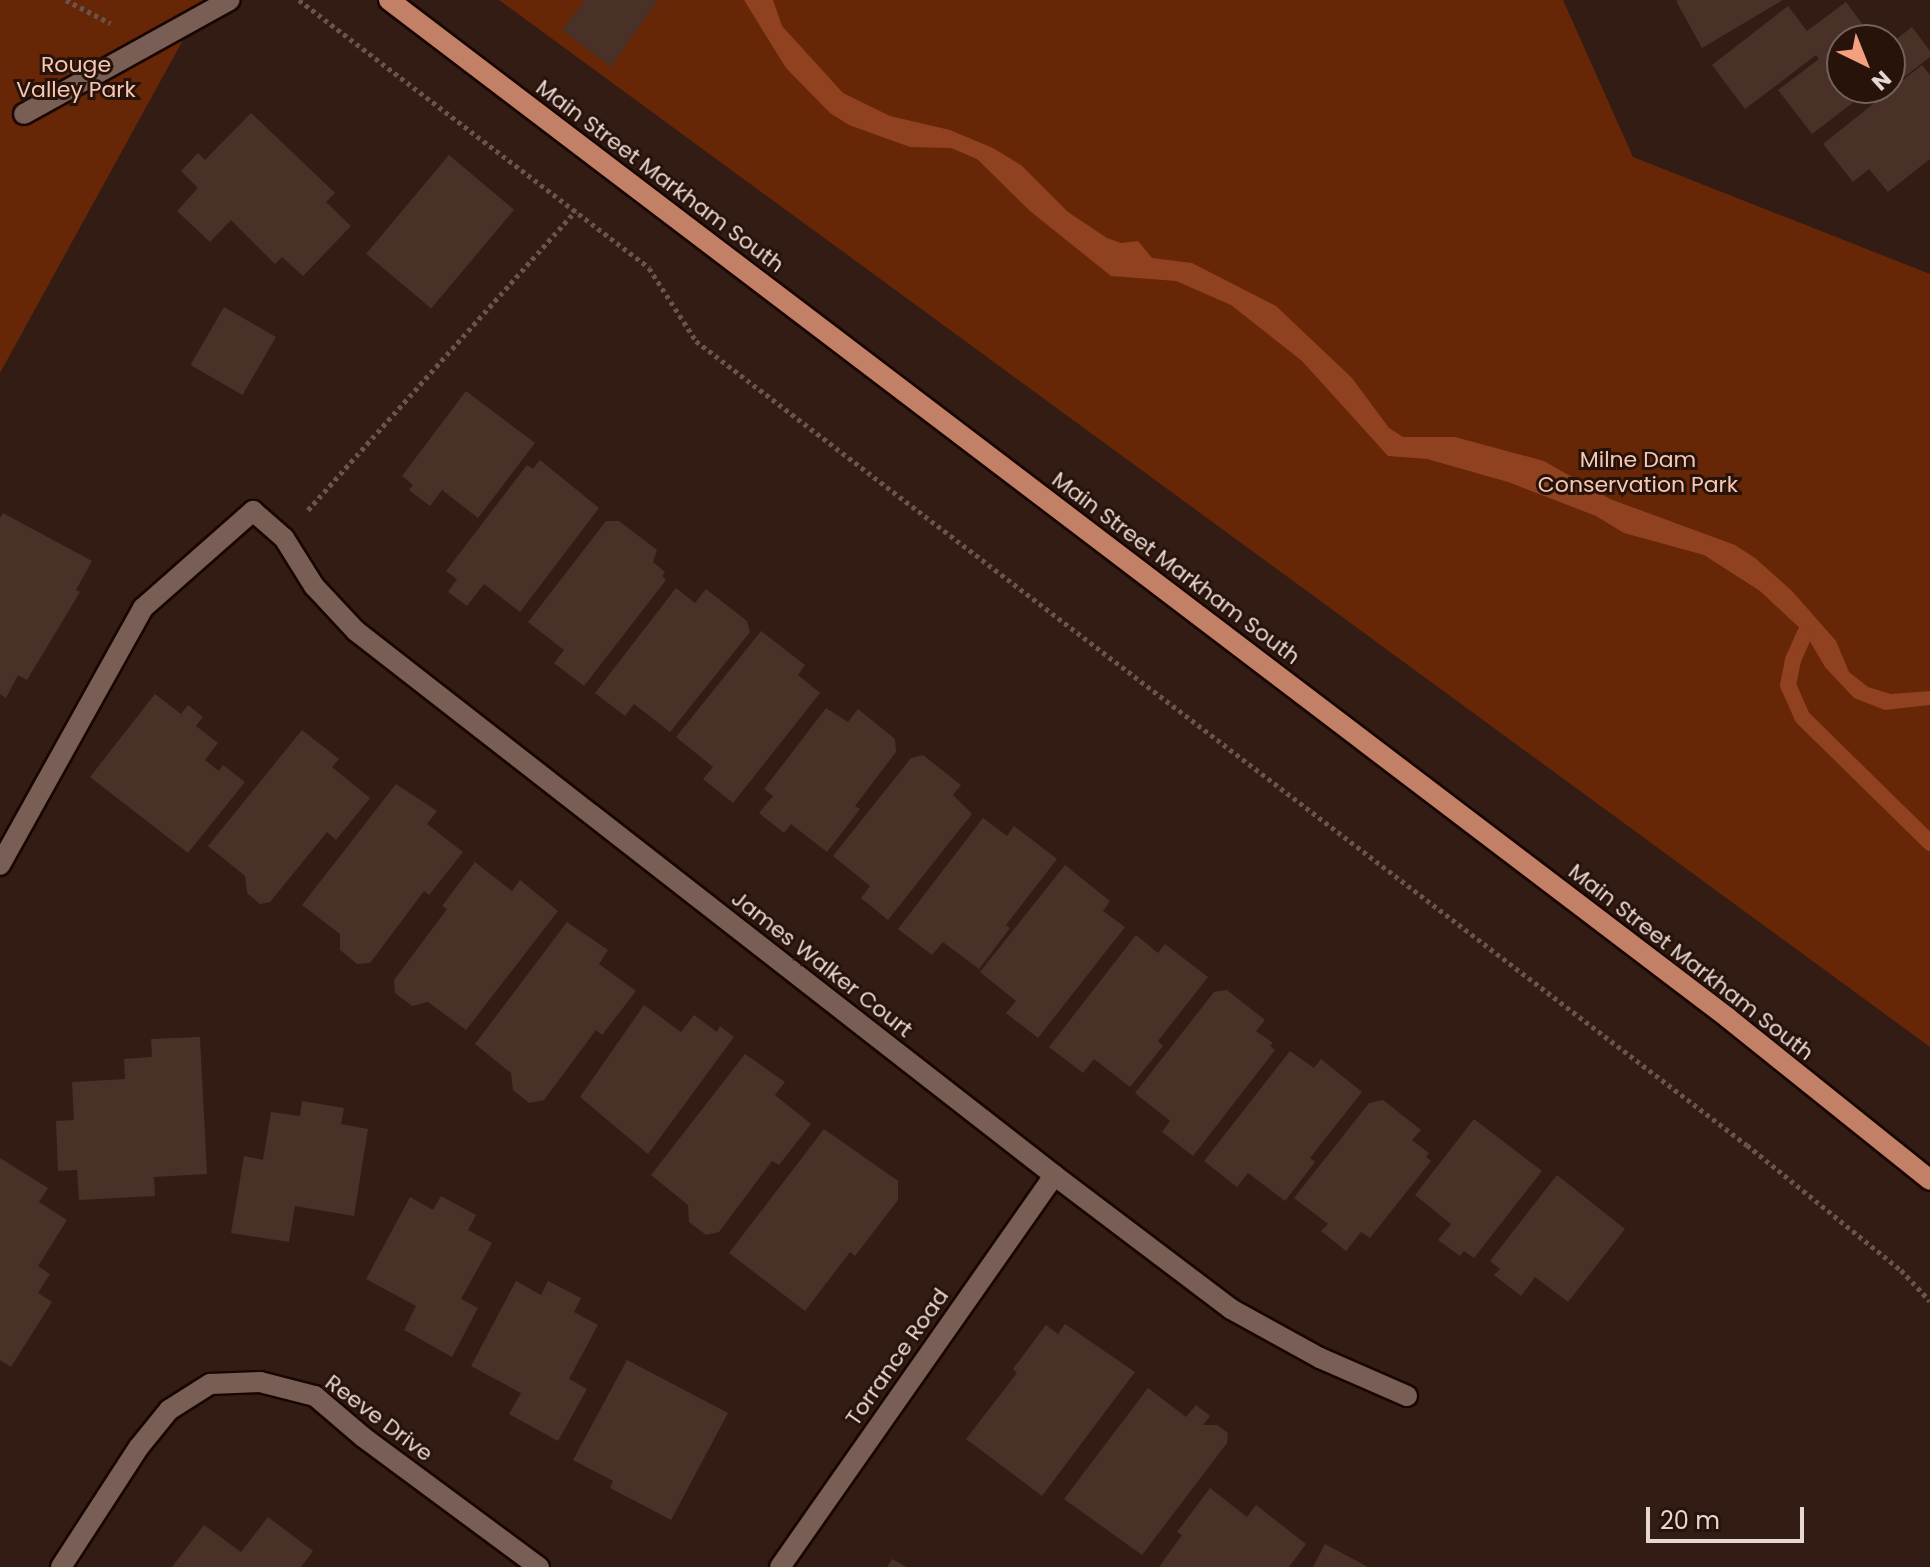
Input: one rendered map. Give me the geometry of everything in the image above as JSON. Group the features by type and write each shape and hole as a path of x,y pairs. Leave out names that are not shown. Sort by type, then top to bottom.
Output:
{"main road":[{"name":"Main Street Markham South","path":"389,0 1728,1018 1930,1180"}],"street":[{"path":"24,114 230,0"},
{"name":"James Walker Court","path":"0,865 143,608 253,511 284,538 314,586 356,631 1054,1175 1231,1309 1320,1358 1407,1396"},
{"name":"Torrance Road","path":"780,1567 1054,1175"},
{"name":"Reeve Drive","path":"61,1567 139,1447 169,1410 210,1384 260,1382 315,1396 363,1437 539,1567"}],"path":[{"path":"299,0 649,268 696,341 1747,1145 1901,1270 1930,1301"},
{"path":"284,538 575,211"}],"green space":[{"name":"Rouge Valley Park","path":"0,0 205,0 0,373"},
{"name":"Milne Dam Conservation Park","path":"499,0 1563,0 1633,157 1930,274 1930,1047"}],"shaded area":[{"path":"744,0 773,0 782,26 843,93 890,116 950,130 993,148 1021,165 1068,212 1107,238 1121,243 1138,241 1152,258 1192,263 1276,306 1352,378 1389,428 1403,437 1455,437 1544,461 1610,499 1735,545 1755,558 1792,591 1836,641 1849,672 1868,687 1891,694 1930,691 1930,705 1885,710 1854,698 1825,667 1805,633 1760,591 1704,555 1624,533 1596,516 1508,482 1427,459 1388,456 1302,361 1231,305 1176,281 1111,276 1030,211 977,159 951,148 910,147 849,125 830,113 786,68"}],"building":[{"path":"585,0 658,0 611,67 562,30"},
{"path":"1679,0 1783,0 1702,48 1676,1"},
{"path":"1846,2 1862,24 1826,24 1826,104 1851,104 1812,134 1778,90 1819,59 1816,55 1745,109 1712,65 1788,6 1807,31"},
{"path":"1912,27 1930,51 1930,57 1906,76 1906,32"},
{"path":"1922,65 1930,75 1930,159 1888,192 1869,169 1853,182 1823,144 1873,104 1906,104 1906,78"},
{"path":"251,113 335,193 326,202 351,226 303,276 282,257 275,264 231,220 210,242 177,211 198,188 181,171 198,153 205,160"},
{"path":"449,155 514,210 431,308 366,254"},
{"path":"224,307 276,337 242,395 190,365"},
{"path":"466,391 535,443 478,518 442,490 430,506 409,490 413,485 402,476"},
{"path":"540,460 599,508 520,612 484,584 467,606 448,592 457,579 446,571 527,465 533,469"},
{"path":"3,513 92,561 76,590 80,592 27,680 18,675 6,698 0,694 0,518"},
{"path":"606,521 619,521 657,550 653,562 665,572 662,576 666,580 584,686 554,663 564,650 528,622"},
{"path":"676,588 695,603 706,589 747,621 750,632 670,732 634,704 625,716 595,693"},
{"path":"761,631 805,665 798,675 820,693 733,803 703,779 713,767 676,737"},
{"path":"155,694 181,714 188,705 203,717 196,726 218,743 205,760 219,771 223,765 245,782 188,853 90,777"},
{"path":"826,708 848,722 858,709 895,739 896,752 855,806 860,809 827,852 791,824 784,833 759,813 773,796 764,789"},
{"path":"302,730 339,759 332,767 370,798 336,840 327,832 270,902 260,904 247,893 245,876 208,846"},
{"path":"923,755 961,785 953,795 972,814 888,920 861,898 870,886 833,856 911,758"},
{"path":"396,784 437,811 427,824 463,852 429,895 424,891 370,963 357,964 340,950 340,934 302,905"},
{"path":"983,818 1007,836 1014,826 1057,859 1006,925 1010,928 979,969 943,942 932,955 898,929"},
{"path":"475,862 512,891 520,880 558,911 466,1030 428,1002 412,1006 395,993 394,980 447,909 442,906"},
{"path":"1065,865 1110,901 1103,911 1125,927 1038,1038 1006,1013 1016,1001 980,972"},
{"path":"567,922 608,950 599,964 636,991 602,1035 596,1030 544,1100 529,1103 513,1090 511,1073 475,1044"},
{"path":"1136,935 1158,953 1165,944 1208,977 1158,1041 1163,1046 1130,1087 1094,1059 1083,1073 1049,1047"},
{"path":"1227,990 1265,1020 1256,1031 1273,1043 1270,1046 1275,1050 1193,1156 1162,1132 1170,1121 1135,1093 1214,992"},
{"path":"644,1005 681,1032 694,1015 717,1032 720,1026 734,1037 648,1154 580,1097"},
{"path":"200,1037 207,1174 154,1177 155,1196 79,1200 77,1170 58,1171 56,1121 74,1120 72,1082 125,1079 124,1059 152,1057 151,1039"},
{"path":"1290,1051 1314,1068 1321,1059 1362,1092 1310,1158 1315,1162 1285,1201 1248,1173 1237,1187 1204,1161"},
{"path":"745,1054 785,1082 775,1095 811,1124 779,1165 772,1161 719,1232 706,1235 689,1222 688,1205 651,1175"},
{"path":"1383,1100 1421,1130 1412,1140 1429,1153 1426,1157 1431,1161 1370,1238 1361,1232 1346,1251 1321,1231 1328,1224 1294,1198 1369,1103"},
{"path":"302,1101 344,1108 341,1124 368,1129 354,1216 295,1206 289,1242 231,1233 244,1156 263,1160 271,1112 300,1116"},
{"path":"1474,1119 1542,1171 1474,1258 1464,1251 1460,1256 1438,1240 1451,1224 1415,1195"},
{"path":"824,1129 898,1181 898,1200 855,1256 850,1252 805,1311 729,1253"},
{"path":"0,1158 48,1188 39,1202 67,1220 38,1266 50,1274 38,1293 52,1302 11,1367 0,1360"},
{"path":"1557,1175 1625,1229 1568,1302 1535,1277 1521,1296 1494,1275 1500,1269 1490,1261"},
{"path":"441,1196 476,1215 468,1230 492,1243 461,1299 478,1308 452,1357 404,1330 416,1306 366,1279 410,1197 433,1210"},
{"path":"516,1281 541,1295 548,1281 581,1298 574,1312 598,1325 569,1379 587,1389 558,1441 509,1414 521,1393 471,1366"},
{"path":"1065,1324 1135,1372 1042,1496 966,1439 1017,1373 1013,1369 1046,1325 1058,1334"},
{"path":"627,1360 728,1413 671,1520 610,1488 613,1481 573,1460"},
{"path":"1148,1388 1186,1417 1196,1405 1210,1416 1203,1425 1217,1425 1228,1433 1227,1443 1142,1555 1064,1499"},
{"path":"1210,1488 1247,1517 1256,1505 1306,1544 1289,1567 1159,1567 1182,1535 1177,1532"},
{"path":"268,1517 313,1551 301,1567 172,1567 204,1525 241,1552"},
{"path":"1325,1544 1368,1567 1313,1567"},
{"path":"892,1559 907,1567 887,1567"}],"waterway":[{"path":"1805,633 1793,660 1788,685 1802,717 1930,843"}]}
